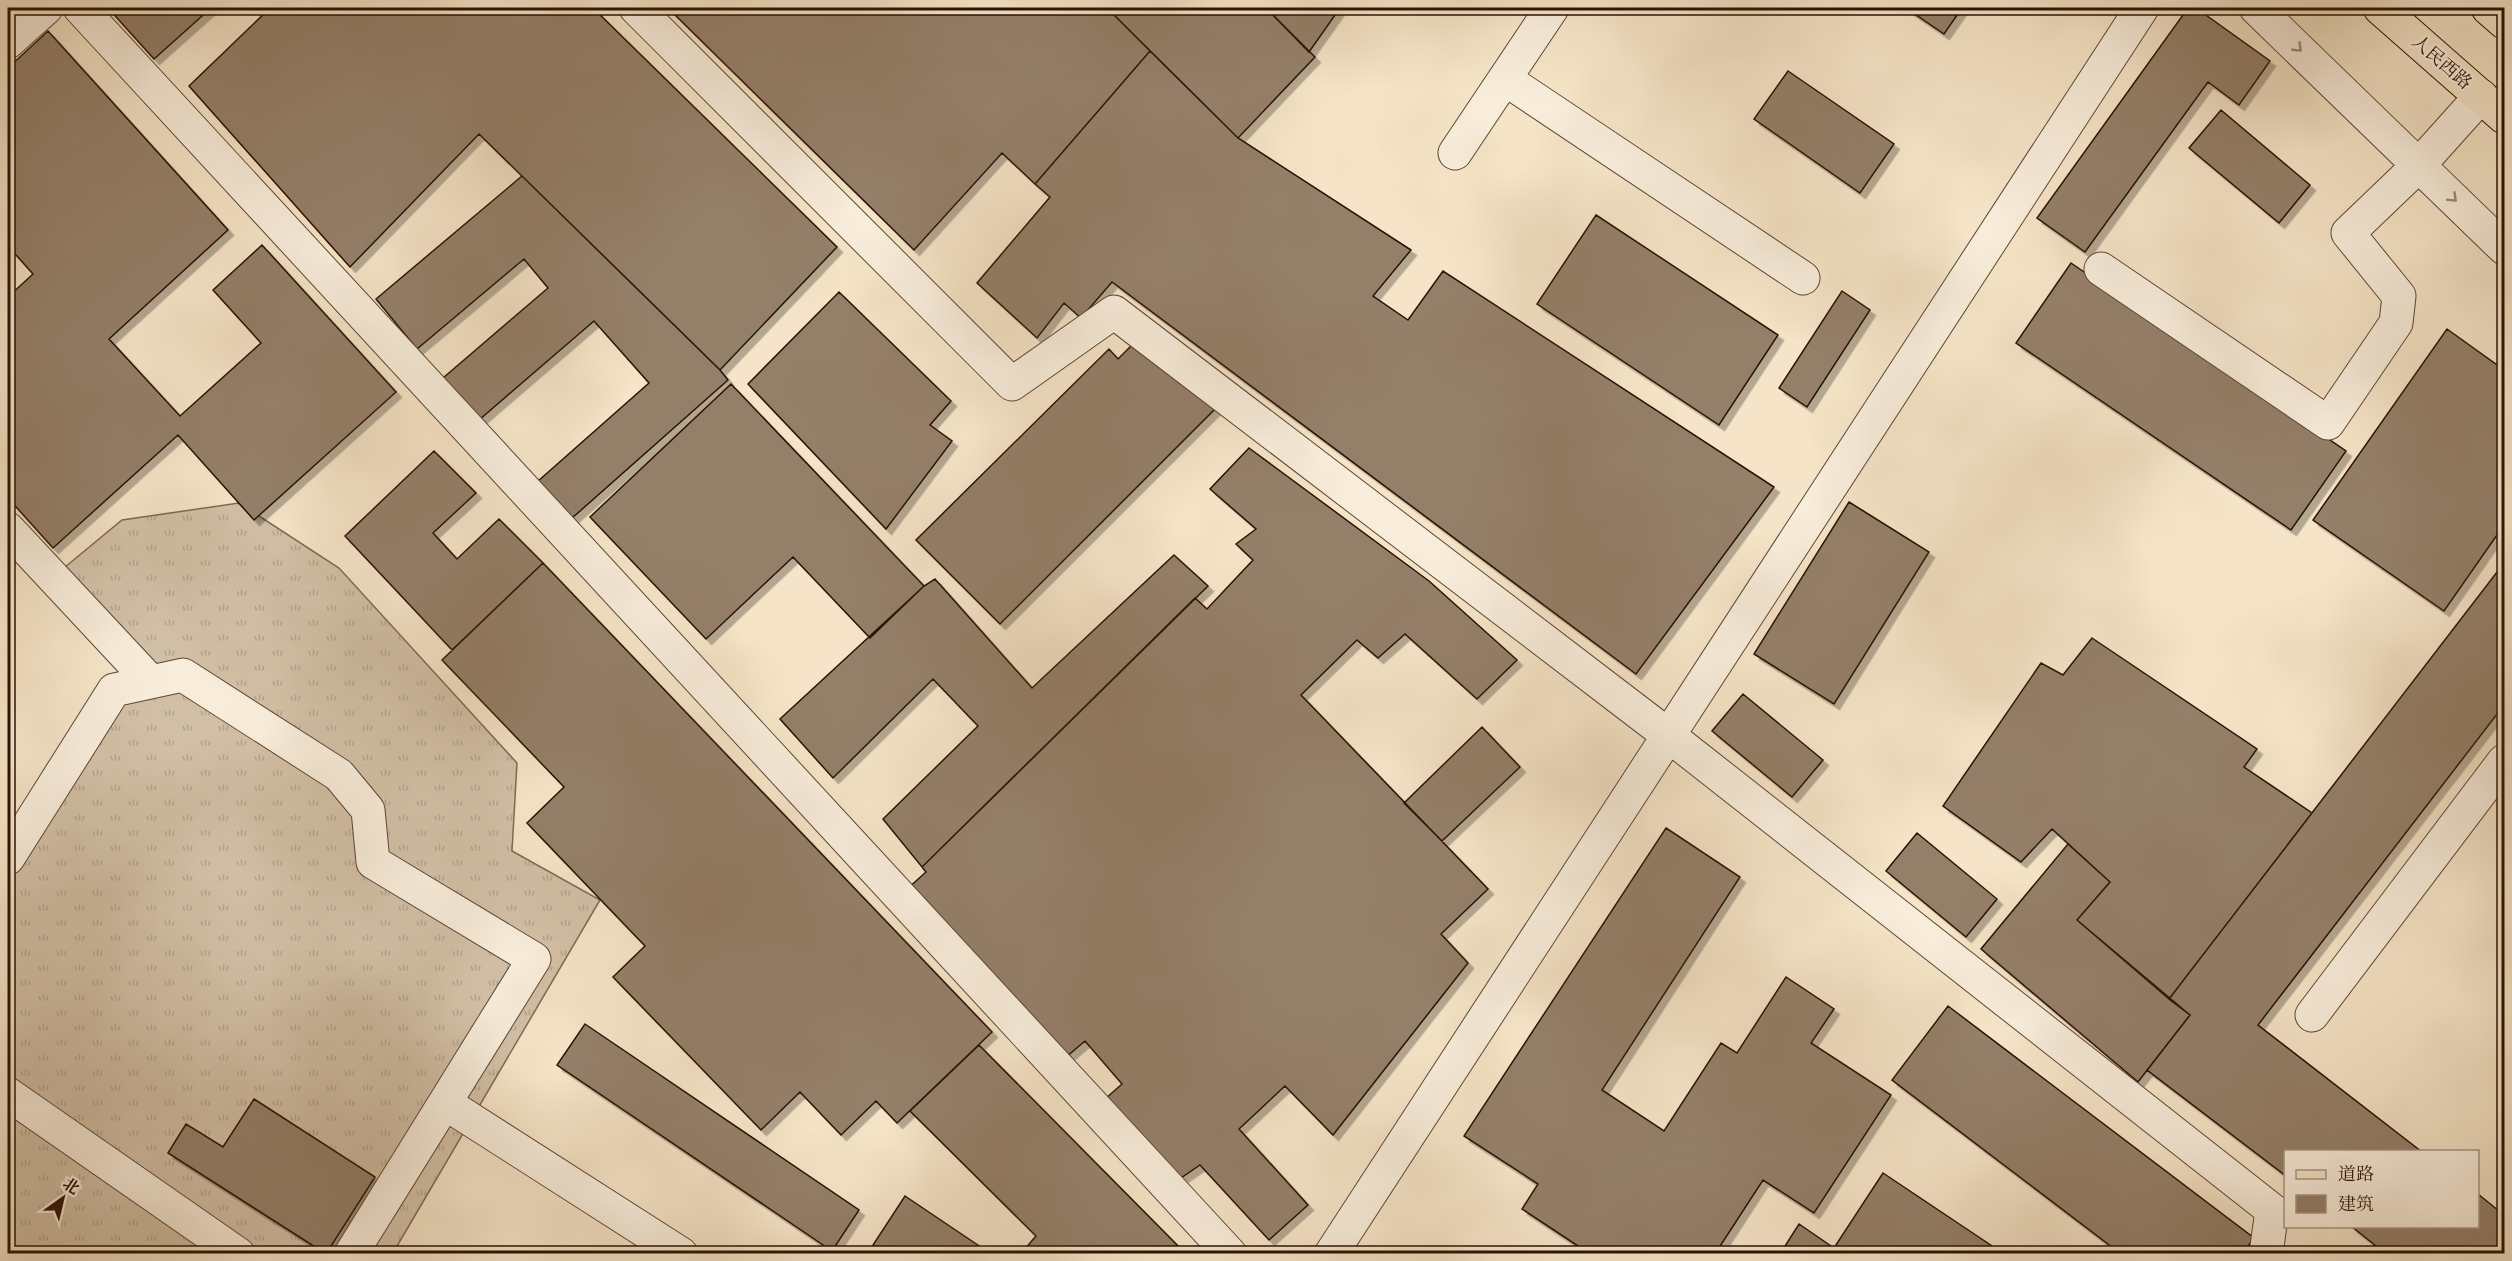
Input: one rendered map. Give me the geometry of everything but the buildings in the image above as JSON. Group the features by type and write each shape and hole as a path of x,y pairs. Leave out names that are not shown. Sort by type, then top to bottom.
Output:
{"main road":[{"name":"人民西路","path":"2380,8 2493,106"},
{"path":"2488,8 2505,22"}],"street":[{"path":"8,42 46,8"},
{"path":"80,8 1230,1254"},
{"path":"636,8 1012,384 1114,312 1668,735 2272,1210 2266,1254"},
{"path":"1455,153 1552,8"},
{"path":"1331,1254 2142,8"},
{"path":"2256,8 2505,248"},
{"path":"1505,80 1803,278"},
{"path":"2101,269 2328,423 2396,323 2399,296 2348,233 2419,165 2493,106"},
{"path":"8,529 149,680"},
{"path":"8,858 114,690 149,680 183,675 339,775 368,810 373,862 534,959 351,1254"},
{"path":"2312,1015 2505,761"},
{"path":"8,1094 238,1254"},
{"path":"445,1103 681,1254"}],"green space":[{"path":"239,503 339,568 517,763 512,851 600,900 393,1253 8,1253 8,858 114,690 148,680 53,577 122,520"}]}
